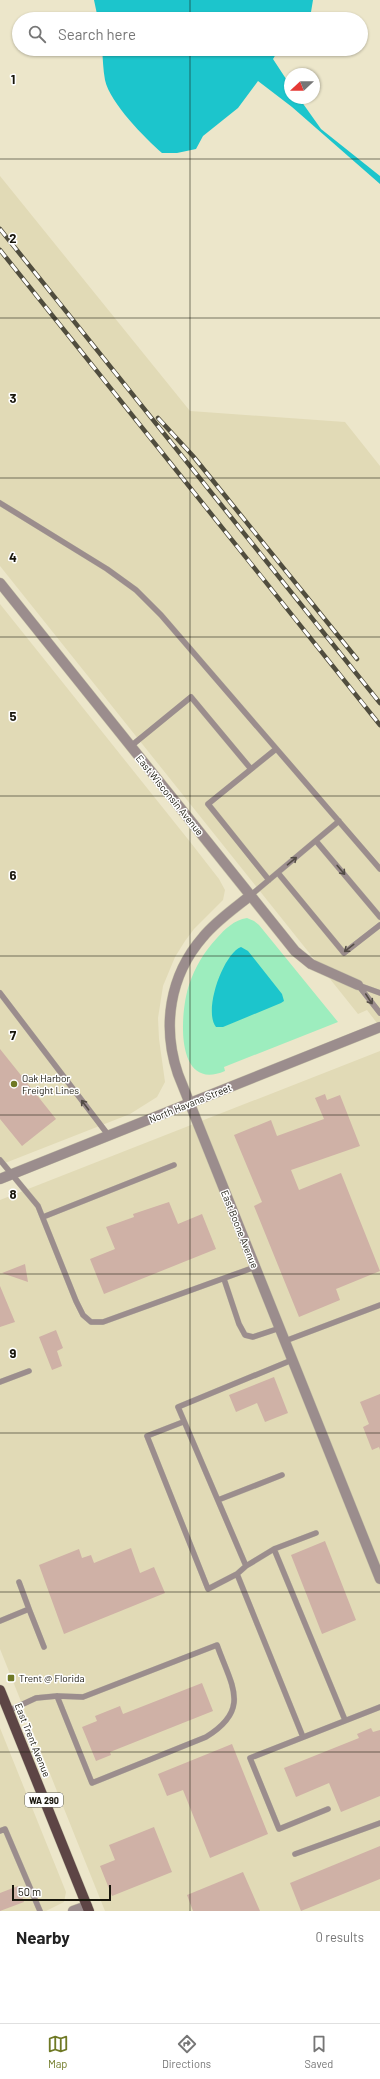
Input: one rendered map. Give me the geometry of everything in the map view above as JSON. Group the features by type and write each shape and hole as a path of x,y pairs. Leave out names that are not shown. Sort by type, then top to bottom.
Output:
{"main road":[{"name":"East Trent Avenue","path":"1,1694 88,1908"}],"street":[{"name":"East Wisconsin Avenue","path":"0,583 304,959 318,968 358,985"},
{"name":"East Boone Avenue","path":"251,895 215,925 199,941 186,960 173,991 170,1008 170,1044 175,1064 190,1104 380,1579"},
{"name":"North Havana Street","path":"0,1179 380,1027"},
{"path":"73,1911 88,1908"}],"lane":[{"path":"0,503 107,569 136,590 161,615 380,869"},
{"path":"131,746 191,697 251,769"},
{"path":"269,880 208,804 276,749"},
{"path":"251,895 339,822"},
{"path":"316,841 380,917"},
{"path":"278,873 344,953 380,924"},
{"path":"358,985 380,993"},
{"path":"358,985 380,1014"},
{"path":"0,994 109,1136"},
{"path":"0,1160 38,1206 76,1301 83,1315 92,1322 103,1322 255,1267"},
{"path":"43,1216 174,1165"},
{"path":"224,1279 239,1324 245,1334 253,1337 280,1328"},
{"path":"285,1341 380,1305"},
{"path":"246,1566 183,1422 178,1407 292,1360"},
{"path":"0,1382 29,1371"},
{"path":"183,1422 147,1436 208,1589 237,1574 246,1566 274,1549 316,1533"},
{"path":"218,1500 282,1475"},
{"path":"274,1549 345,1720"},
{"path":"237,1574 303,1737"},
{"path":"19,1582 44,1647"},
{"path":"0,1621 29,1609"},
{"path":"8,1711 36,1698 58,1696 83,1697 216,1644 236,1698 232,1715 221,1728 206,1737 92,1783 58,1696"},
{"path":"328,1809 279,1829 250,1758 380,1707"},
{"path":"295,1854 380,1823"},
{"path":"0,1831 5,1829 40,1911"}],"shaded area":[{"path":"0,176 190,411 345,422 380,466 380,1027 367,1010 358,1014 0,566"},
{"path":"0,604 191,843 219,879 225,890 223,900 194,929 185,941 175,957 163,986 158,1018 159,1039 165,1082 157,1097 130,1114 0,1165"},
{"path":"380,1051 380,1911 105,1911 0,1649 0,1200"},
{"path":"0,1728 66,1892 64,1902 46,1911 0,1911"}],"green space":[{"path":"247,918 259,925 338,1022 224,1067 225,1071 208,1075 197,1071 189,1061 184,1046 183,1030 186,997 194,972 208,949 230,925"}],"water":[{"path":"94,0 313,0 311,12 97,12"},
{"path":"102,56 275,56 273,59 284,76 284,101 258,81 238,108 203,136 196,149 177,153 162,153 129,120 108,89 105,80"},
{"path":"288,104 303,104 321,129 380,176 380,184"},
{"path":"241,947 248,951 282,994 284,1001 223,1027 216,1027 212,1009 213,997 217,984 228,960 234,952"}],"building":[{"name":"Oak Harbor Freight Lines","path":"0,1049 56,1119 22,1146 0,1119"},
{"path":"325,1094 327,1100 340,1095 360,1146 291,1170 299,1190 341,1173 380,1271 336,1289 340,1300 299,1317 254,1206 262,1202 234,1135 271,1120 277,1136 324,1119 315,1098"},
{"path":"169,1202 178,1224 202,1214 216,1249 104,1294 90,1259 115,1249 106,1227 134,1217 133,1214"},
{"path":"25,1264 28,1282 2,1273"},
{"path":"0,1286 15,1322 0,1327"},
{"path":"56,1330 63,1348 57,1351 62,1366 52,1370 39,1337"},
{"path":"274,1377 288,1413 265,1422 257,1403 236,1412 229,1395"},
{"path":"380,1394 380,1450 379,1447 372,1450 363,1427 369,1424 360,1402"},
{"path":"325,1541 356,1620 322,1634 291,1555"},
{"path":"131,1548 140,1573 154,1567 165,1593 64,1634 39,1565 79,1549 82,1558 91,1555 94,1563"},
{"path":"202,1683 213,1711 110,1752 111,1755 96,1761 82,1727 97,1721 95,1716 120,1706 123,1714"},
{"path":"371,1728 373,1732 380,1730 380,1796 341,1812 329,1783 296,1797 284,1768 359,1738 357,1734"},
{"path":"232,1744 268,1834 210,1858 183,1790 167,1796 158,1774"},
{"path":"154,1827 172,1872 112,1896 100,1866 115,1860 109,1845"},
{"path":"380,1846 380,1879 301,1911 290,1883"},
{"path":"243,1872 260,1911 193,1911 187,1895"},
{"path":"18,1886 24,1902 0,1911 0,1893"}],"railway":[{"path":"0,229 380,703"},
{"path":"0,250 380,725"},
{"path":"158,418 193,456 357,659"}],"place":[{"name":"Oak Harbor Freight Lines","path":"14,1084"},
{"name":"Trent @ Florida","path":"11,1678"}]}
